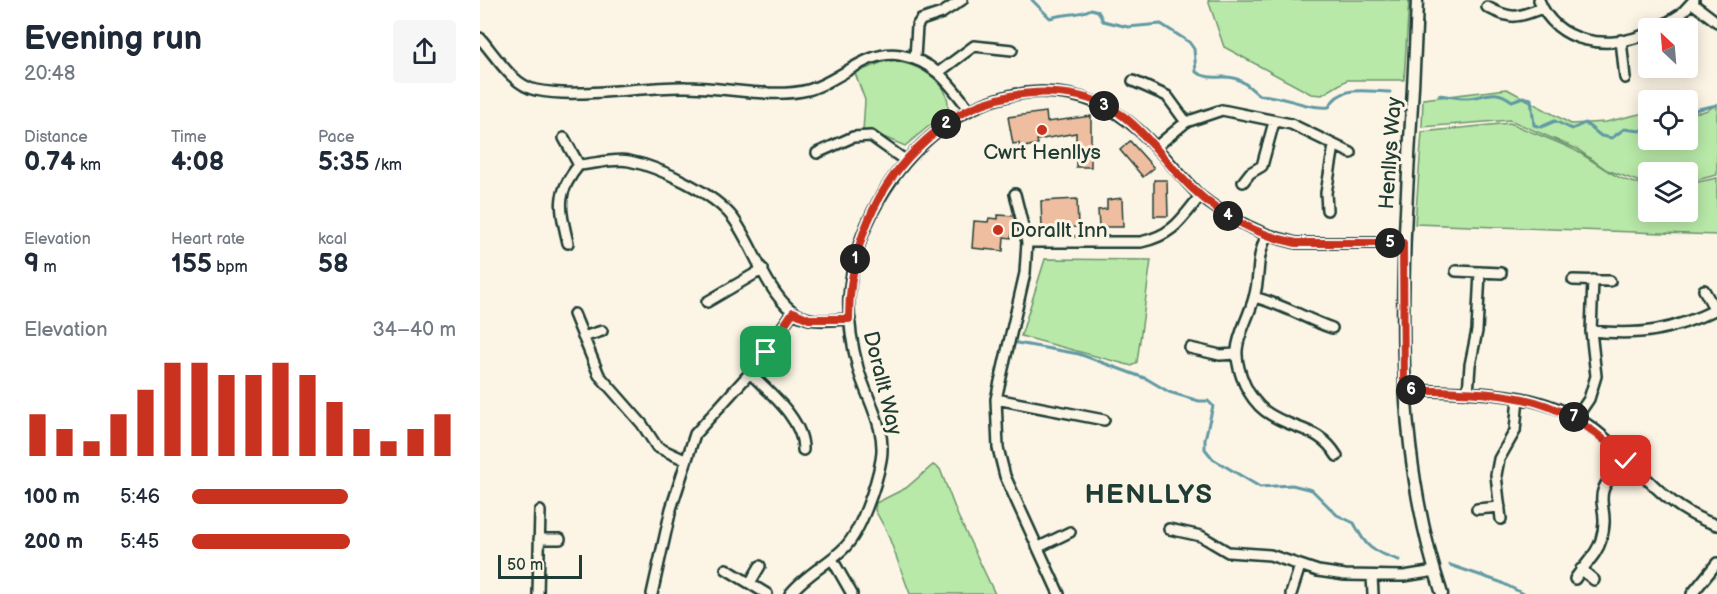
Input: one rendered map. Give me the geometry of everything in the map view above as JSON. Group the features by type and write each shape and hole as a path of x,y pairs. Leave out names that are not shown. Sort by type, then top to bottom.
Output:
{"street":[{"path":"915,58 917,26 921,20 942,13 962,0"},
{"name":"Henllys Way","path":"1417,0 1414,94 1403,243 1404,390 1414,475 1442,594"},
{"path":"1675,18 1693,2 1717,22"},
{"path":"1487,7 1502,15 1518,18 1540,4 1553,25 1572,37 1588,42 1621,40 1638,36"},
{"path":"480,38 521,83 534,90 565,92 686,87 785,94 827,84 858,64 882,55 898,54 925,62 939,72 969,110"},
{"path":"1621,40 1625,78"},
{"path":"939,72 974,46 1012,50"},
{"path":"1133,81 1167,96 1186,122"},
{"name":"Dorallt Way","path":"790,594 854,537 882,459 881,438 858,370 849,319 852,275 862,232 885,189 906,161 942,127 969,110 1018,94 1077,96 1121,114 1200,196 1217,209 1267,235 1296,243 1403,243"},
{"path":"1155,147 1186,122 1222,110 1291,124 1352,153"},
{"path":"1243,182 1250,173 1262,166 1274,122"},
{"path":"817,153 853,137 871,136 906,161"},
{"path":"564,138 579,165"},
{"path":"1327,210 1328,177 1334,146"},
{"path":"568,243 561,198 565,183 579,165 627,160 665,172 696,188 732,217 763,269 793,312 809,319 849,319"},
{"path":"1014,194 1027,242 1025,273 996,399 1000,463 1059,594"},
{"path":"1027,242 1141,242 1154,239 1168,233 1200,196"},
{"path":"1267,235 1259,251 1254,297 1242,327 1235,354 1238,370 1247,390 1263,410 1280,420 1323,437 1337,456"},
{"path":"707,302 763,269"},
{"path":"1456,271 1501,273"},
{"path":"1468,393 1470,365 1477,331 1480,272"},
{"path":"1573,280 1610,280"},
{"path":"1576,418 1589,399 1596,376 1591,331 1593,280"},
{"path":"1591,331 1640,334 1683,325 1716,309 1704,290"},
{"path":"1254,297 1271,301 1303,318 1332,328"},
{"path":"652,594 685,460 695,434 750,373 793,312"},
{"path":"574,314 598,375 642,424 657,447 685,460"},
{"path":"583,337 602,331"},
{"path":"1190,348 1220,355 1235,354"},
{"path":"750,373 777,400 803,436 803,450"},
{"path":"1404,390 1468,393 1539,402 1576,418 1602,435 1626,461 1685,510 1717,525"},
{"path":"1501,519 1498,467 1515,431 1518,398"},
{"path":"996,399 1104,420"},
{"path":"1575,579 1602,539 1601,499 1604,483 1626,461"},
{"path":"1477,509 1500,507"},
{"path":"538,594 540,511"},
{"path":"1169,529 1201,536 1228,552 1270,555 1300,566 1345,575 1404,576 1435,571"},
{"path":"1039,547 1070,532"},
{"path":"539,539 560,539"},
{"path":"832,559 852,594"},
{"path":"1692,594 1717,563"},
{"path":"750,583 760,566"},
{"path":"1291,594 1300,566"},
{"path":"726,569 767,594"},
{"path":"1581,569 1594,580"},
{"path":"1372,576 1373,594"}],"green space":[{"path":"1208,0 1409,0 1404,80 1347,80 1322,95 1311,94 1224,47"},
{"path":"888,60 909,65 929,74 944,89 947,99 948,110 905,146 874,133 863,131 865,100 855,73"},
{"path":"1507,89 1571,124 1606,122 1638,114 1638,150 1698,150 1698,112 1703,112 1717,104 1717,175 1698,180 1698,162 1638,162 1638,181 1607,170 1577,149 1510,120 1422,127 1423,99"},
{"path":"1510,123 1571,148 1620,178 1638,183 1638,222 1698,222 1698,182 1717,178 1717,235 1415,224 1422,132"},
{"path":"1045,259 1151,260 1137,362 1132,366 1021,336"},
{"path":"933,465 940,469 958,516 995,594 910,594 887,532 875,510 876,503 906,488"}],"building":[{"path":"1046,112 1047,122 1091,116 1091,167 1076,167 1076,133 1037,140 1038,144 1020,148 1019,143 1013,144 1008,117"},
{"path":"1130,141 1154,168 1143,177 1120,150"},
{"path":"1154,180 1167,180 1168,216 1154,216"},
{"path":"1122,198 1123,227 1099,227 1098,210 1107,209 1107,200"},
{"path":"1077,199 1078,227 1042,228 1041,201"},
{"path":"998,215 1014,216 1015,221 1011,238 1004,237 1003,251 972,248 974,221 988,222 989,218 998,219"}],"waterway":[{"path":"1032,0 1050,18 1091,9 1098,11 1103,21 1128,27 1161,24 1189,42 1194,49 1196,72 1206,76 1238,79 1259,95 1311,106 1329,107 1334,100 1347,92 1390,92"},
{"path":"1439,95 1467,98 1500,94 1512,101 1523,97 1531,99 1534,125 1541,127 1555,121 1572,129 1585,123 1601,136 1612,138 1624,129 1638,131"},
{"path":"1698,109 1717,105"},
{"path":"1017,343 1079,354 1147,379 1169,392 1199,401 1208,401 1213,406 1205,439 1205,449 1213,459 1260,487 1292,485 1312,490 1337,515 1354,523 1367,544 1399,560"},
{"path":"1450,565 1500,582 1524,594"}],"place":[{"name":"Cwrt Henllys","path":"1042,130"},
{"name":"Dorallt Inn","path":"998,230"}],"district":[{"name":"HENLLYS","path":"1149,494"}],"route":[{"path":"766,352 793,312 809,319 849,319 852,275 862,232 873,208 891,179 922,143 969,110 994,100 1018,94 1049,93 1077,96 1121,114 1139,129 1200,196 1245,225 1278,239 1296,243 1403,243 1404,390 1497,395 1539,402 1557,408 1590,426 1602,435 1626,461"}]}
